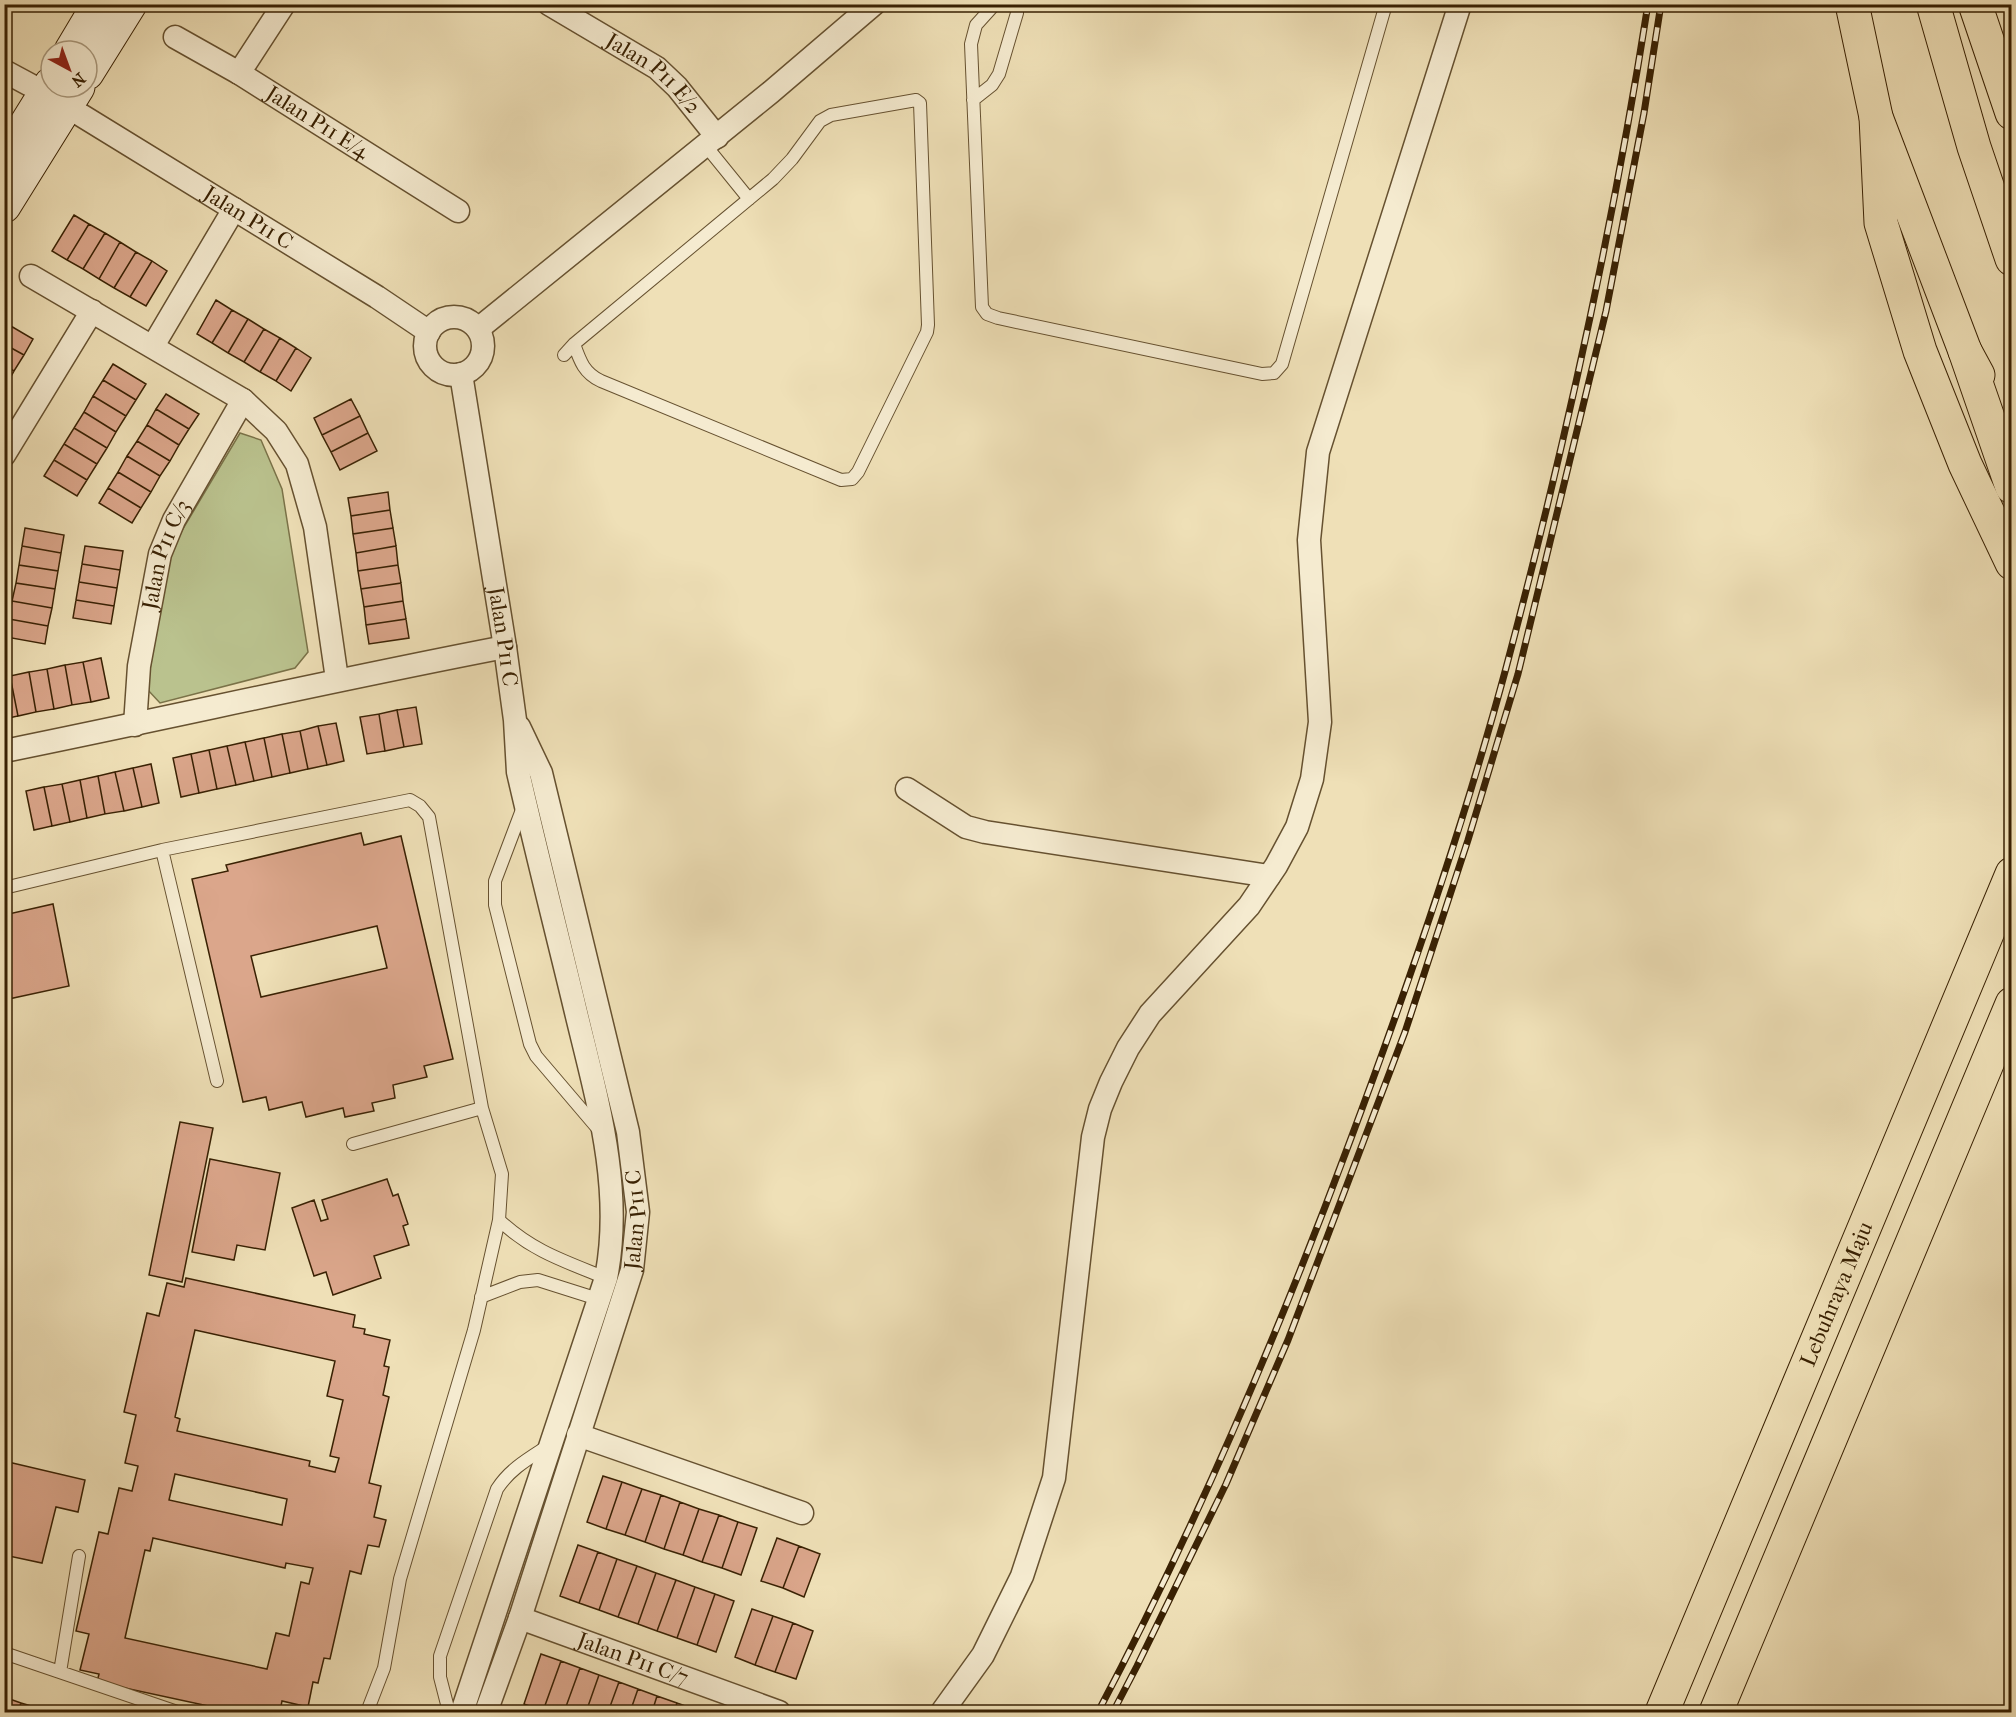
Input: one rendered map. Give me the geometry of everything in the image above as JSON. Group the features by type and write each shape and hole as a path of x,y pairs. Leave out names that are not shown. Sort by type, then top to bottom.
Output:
{"highway":[{"path":"1852,4 1876,117 1965,351 2012,487"},
{"path":"1933,4 1974,147 2012,259"},
{"path":"1975,4 2012,113"},
{"path":"1876,117 1881,223 1920,351 1965,464 2012,563"},
{"path":"1965,351 2012,437"},
{"name":"Lebuhraya Maju","path":"1662,1713 2012,874"},
{"path":"1716,1713 2012,1004"}],"main road":[{"path":"78,39 99,4"},
{"path":"99,54 130,4"},
{"path":"4,154 54,99"},
{"path":"4,206 57,99"}],"street":[{"path":"239,73 284,4"},
{"name":"Jalan P11 E/2","path":"549,4 657,68 677,87 711,141"},
{"path":"478,329 711,141 873,4"},
{"path":"942,1713 982,1655 1022,1576 1054,1478 1093,1137 1100,1109 1128,1048 1150,1014 1249,906 1269,876 1296,827 1312,779 1320,723 1309,540 1318,452 1460,4"},
{"name":"Jalan P11 E/4","path":"175,37 239,73 458,211"},
{"name":"Jalan P11 C","path":"4,71 39,85"},
{"name":"Jalan P11 C","path":"69,99 234,209 377,297 429,332"},
{"path":"153,346 234,209"},
{"path":"31,276 243,400 276,431 297,464 315,527 337,679"},
{"path":"4,455 92,311"},
{"path":"455,317 464,318 478,329 483,346 481,355 471,369 461,374 445,373 430,363 425,346 429,332 438,322 455,317"},
{"name":"Jalan P11 C","path":"461,374 505,647 515,720 518,772 606,1138 612,1213 611,1240 602,1289 462,1713"},
{"name":"Jalan P11 C/3","path":"135,724 140,666 160,554 174,520 243,400"},
{"path":"4,751 337,679 505,647"},
{"name":"Jalan P11 C","path":"486,1713 520,1618 632,1270 638,1212 628,1132 541,773 515,720"},
{"path":"906,789 966,827 985,832 1269,876"},
{"path":"578,1435 802,1513"},
{"name":"Jalan P11 C/7","path":"520,1618 779,1713"}],"lane":[{"path":"995,4 976,25 972,44 982,307 987,314 1262,374 1274,372 1282,364 1386,4"},
{"path":"973,100 992,85 999,74 1017,13 1017,4"},
{"path":"564,354 574,344 773,179 792,159 820,121 831,115 916,100 921,103 927,332 858,472 852,479 841,480 601,381 591,376 580,363 574,344"},
{"path":"711,141 750,199"},
{"path":"4,888 162,850 410,800 420,806 429,817 482,1107 502,1174 499,1220 470,1342 400,1579 384,1668 367,1713"},
{"path":"525,802 495,881 495,905 530,1044 536,1056 606,1138"},
{"path":"162,850 217,1081"},
{"path":"353,1144 482,1107"},
{"path":"499,1220 534,1248 602,1289"},
{"path":"482,1297 520,1282 538,1280 602,1289"},
{"path":"449,1713 440,1677 440,1656 497,1489 516,1466 549,1445"},
{"path":"60,1672 79,1556"},
{"path":"4,1653 177,1713"}],"green space":[{"path":"240,433 261,440 282,489 308,652 295,668 160,703 147,689 168,554"}],"building":[{"path":"74,215 89,224 67,260 52,251"},
{"path":"89,224 105,233 83,269 67,260"},
{"path":"105,233 120,242 99,279 83,269"},
{"path":"120,242 136,252 114,288 99,279"},
{"path":"136,252 152,261 130,297 114,288"},
{"path":"152,261 167,271 146,306 130,297"},
{"path":"216,300 232,310 212,343 197,334"},
{"path":"232,310 248,319 228,353 212,343"},
{"path":"248,319 264,329 244,362 228,353"},
{"path":"4,322 33,339 24,355 4,344"},
{"path":"264,329 280,338 260,372 244,362"},
{"path":"280,338 296,348 276,381 260,372"},
{"path":"4,344 24,355 14,371 4,365"},
{"path":"296,348 311,358 291,391 276,381"},
{"path":"113,364 146,384 136,400 103,380"},
{"path":"4,365 14,371 5,387 4,386"},
{"path":"103,380 136,400 126,416 93,396"},
{"path":"166,394 199,414 189,429 156,409"},
{"path":"93,396 126,416 116,432 84,412"},
{"path":"351,399 360,416 322,435 314,418"},
{"path":"156,409 189,429 179,445 147,425"},
{"path":"84,412 116,432 107,448 74,428"},
{"path":"360,416 368,433 331,452 322,435"},
{"path":"147,425 179,445 170,461 137,441"},
{"path":"74,428 107,448 97,464 64,444"},
{"path":"368,433 377,451 340,470 331,452"},
{"path":"137,441 170,461 160,476 127,456"},
{"path":"64,444 97,464 87,480 54,460"},
{"path":"127,456 160,476 151,492 118,472"},
{"path":"54,460 87,480 77,496 44,476"},
{"path":"118,472 151,492 141,508 108,488"},
{"path":"108,488 141,508 132,523 99,503"},
{"path":"388,492 390,510 351,516 348,498"},
{"path":"390,510 393,528 353,534 351,516"},
{"path":"25,528 64,535 61,553 22,546"},
{"path":"393,528 396,546 356,553 353,534"},
{"path":"22,546 61,553 58,571 19,565"},
{"path":"85,546 123,551 120,570 82,564"},
{"path":"396,546 398,565 358,571 356,553"},
{"path":"82,564 120,570 117,588 79,582"},
{"path":"19,565 58,571 55,589 16,583"},
{"path":"398,565 401,583 361,589 358,571"},
{"path":"79,582 117,588 114,606 76,600"},
{"path":"16,583 55,589 52,608 12,601"},
{"path":"401,583 403,601 364,607 361,589"},
{"path":"76,600 114,606 111,624 73,618"},
{"path":"12,601 52,608 48,626 9,619"},
{"path":"403,601 406,619 366,625 364,607"},
{"path":"9,619 48,626 45,644 6,637"},
{"path":"406,619 409,638 369,644 366,625"},
{"path":"101,658 109,698 91,702 83,662"},
{"path":"83,662 91,702 72,705 65,665"},
{"path":"65,665 72,705 54,709 47,669"},
{"path":"47,669 54,709 36,712 29,672"},
{"path":"29,672 36,712 18,716 10,676"},
{"path":"10,676 18,716 4,719 4,677"},
{"path":"416,707 422,744 404,747 397,710"},
{"path":"397,710 404,747 385,751 379,714"},
{"path":"379,714 385,751 367,754 360,717"},
{"path":"336,723 344,761 327,765 318,726"},
{"path":"318,726 327,765 308,769 300,731"},
{"path":"300,731 308,769 290,773 282,734"},
{"path":"282,734 290,773 272,777 264,738"},
{"path":"264,738 272,777 254,781 245,742"},
{"path":"245,742 254,781 236,785 227,746"},
{"path":"227,746 236,785 217,789 209,750"},
{"path":"209,750 217,789 199,793 191,754"},
{"path":"191,754 199,793 181,797 173,758"},
{"path":"151,764 159,803 142,807 133,768"},
{"path":"133,768 142,807 124,811 115,772"},
{"path":"115,772 124,811 105,814 98,776"},
{"path":"98,776 105,814 87,818 80,780"},
{"path":"80,780 87,818 70,822 62,784"},
{"path":"62,784 70,822 52,826 44,787"},
{"path":"44,787 52,826 34,830 26,791"},
{"path":"361,833 364,845 401,836 453,1059 424,1066 427,1077 393,1085 395,1098 372,1103 374,1111 345,1117 343,1108 306,1117 302,1102 269,1110 266,1097 243,1102 192,879 228,871 226,865","holes":["377,926 387,968 261,997 251,956"]},
{"path":"53,904 69,986 4,1000 4,915"},
{"path":"180,1122 213,1128 182,1282 149,1275"},
{"path":"210,1159 280,1173 265,1250 237,1245 234,1260 192,1252"},
{"path":"387,1179 393,1196 398,1194 408,1224 403,1226 409,1245 374,1256 381,1278 333,1295 326,1272 314,1276 292,1208 314,1200 321,1221 328,1219 322,1200"},
{"path":"186,1278 355,1315 353,1327 365,1329 364,1334 390,1340 384,1366 389,1367 383,1395 389,1397 369,1483 381,1486 374,1517 386,1520 379,1547 368,1545 361,1574 350,1571 330,1659 324,1658 318,1683 313,1682 308,1707 282,1701 280,1711 267,1708 266,1712 236,1712 97,1682 99,1674 80,1670 89,1634 76,1631 99,1532 108,1534 119,1488 132,1491 138,1466 125,1463 136,1415 124,1412 147,1313 159,1316 167,1283 184,1287","holes":["195,1330 335,1361 327,1396 343,1400 330,1456 339,1458 335,1472 309,1466 310,1461 177,1431 180,1419 175,1417","175,1474 287,1499 282,1525 169,1500","153,1538 285,1568 286,1563 313,1568 309,1584 301,1582 289,1636 276,1633 267,1669 125,1638 145,1550 150,1551"]},
{"path":"4,1461 85,1480 78,1512 56,1507 42,1563 4,1555"},
{"path":"603,1476 622,1482 606,1529 587,1522"},
{"path":"622,1482 642,1489 625,1535 606,1529"},
{"path":"642,1489 661,1495 645,1542 625,1535"},
{"path":"661,1495 680,1502 664,1549 645,1542"},
{"path":"680,1502 699,1509 683,1555 664,1549"},
{"path":"699,1509 719,1515 702,1562 683,1555"},
{"path":"719,1515 738,1522 722,1568 702,1562"},
{"path":"738,1522 757,1528 741,1575 722,1568"},
{"path":"777,1538 799,1546 783,1588 761,1581"},
{"path":"578,1545 598,1552 579,1603 560,1596"},
{"path":"799,1546 820,1554 804,1597 783,1588"},
{"path":"598,1552 617,1559 599,1610 579,1603"},
{"path":"617,1559 637,1566 618,1617 599,1610"},
{"path":"637,1566 656,1573 638,1624 618,1617"},
{"path":"656,1573 676,1580 657,1631 638,1624"},
{"path":"676,1580 695,1587 677,1638 657,1631"},
{"path":"695,1587 715,1594 697,1645 677,1638"},
{"path":"715,1594 734,1601 716,1652 697,1645"},
{"path":"752,1609 773,1616 755,1665 735,1657"},
{"path":"773,1616 793,1623 775,1672 755,1665"},
{"path":"793,1623 813,1631 796,1679 775,1672"},
{"path":"541,1654 561,1661 543,1711 524,1704"},
{"path":"561,1661 580,1668 564,1712 543,1711"},
{"path":"580,1668 599,1675 586,1712 564,1712"},
{"path":"599,1675 619,1682 608,1712 586,1712"},
{"path":"619,1682 638,1689 630,1712 608,1712"},
{"path":"638,1689 657,1696 652,1712 630,1712"},
{"path":"657,1696 677,1703 674,1712 652,1712"},
{"path":"4,1697 21,1703 18,1712 4,1712"},
{"path":"21,1703 41,1709 40,1712 18,1712"},
{"path":"677,1703 696,1710 695,1712 674,1712"}],"railway":[{"path":"1098,1712 1168,1573 1264,1359 1372,1083 1414,965 1472,788 1506,668 1548,504 1586,338 1619,172 1648,4"},
{"path":"1113,1712 1226,1484 1288,1340 1405,1032 1468,840 1518,674 1606,311 1644,113 1661,4"}]}
